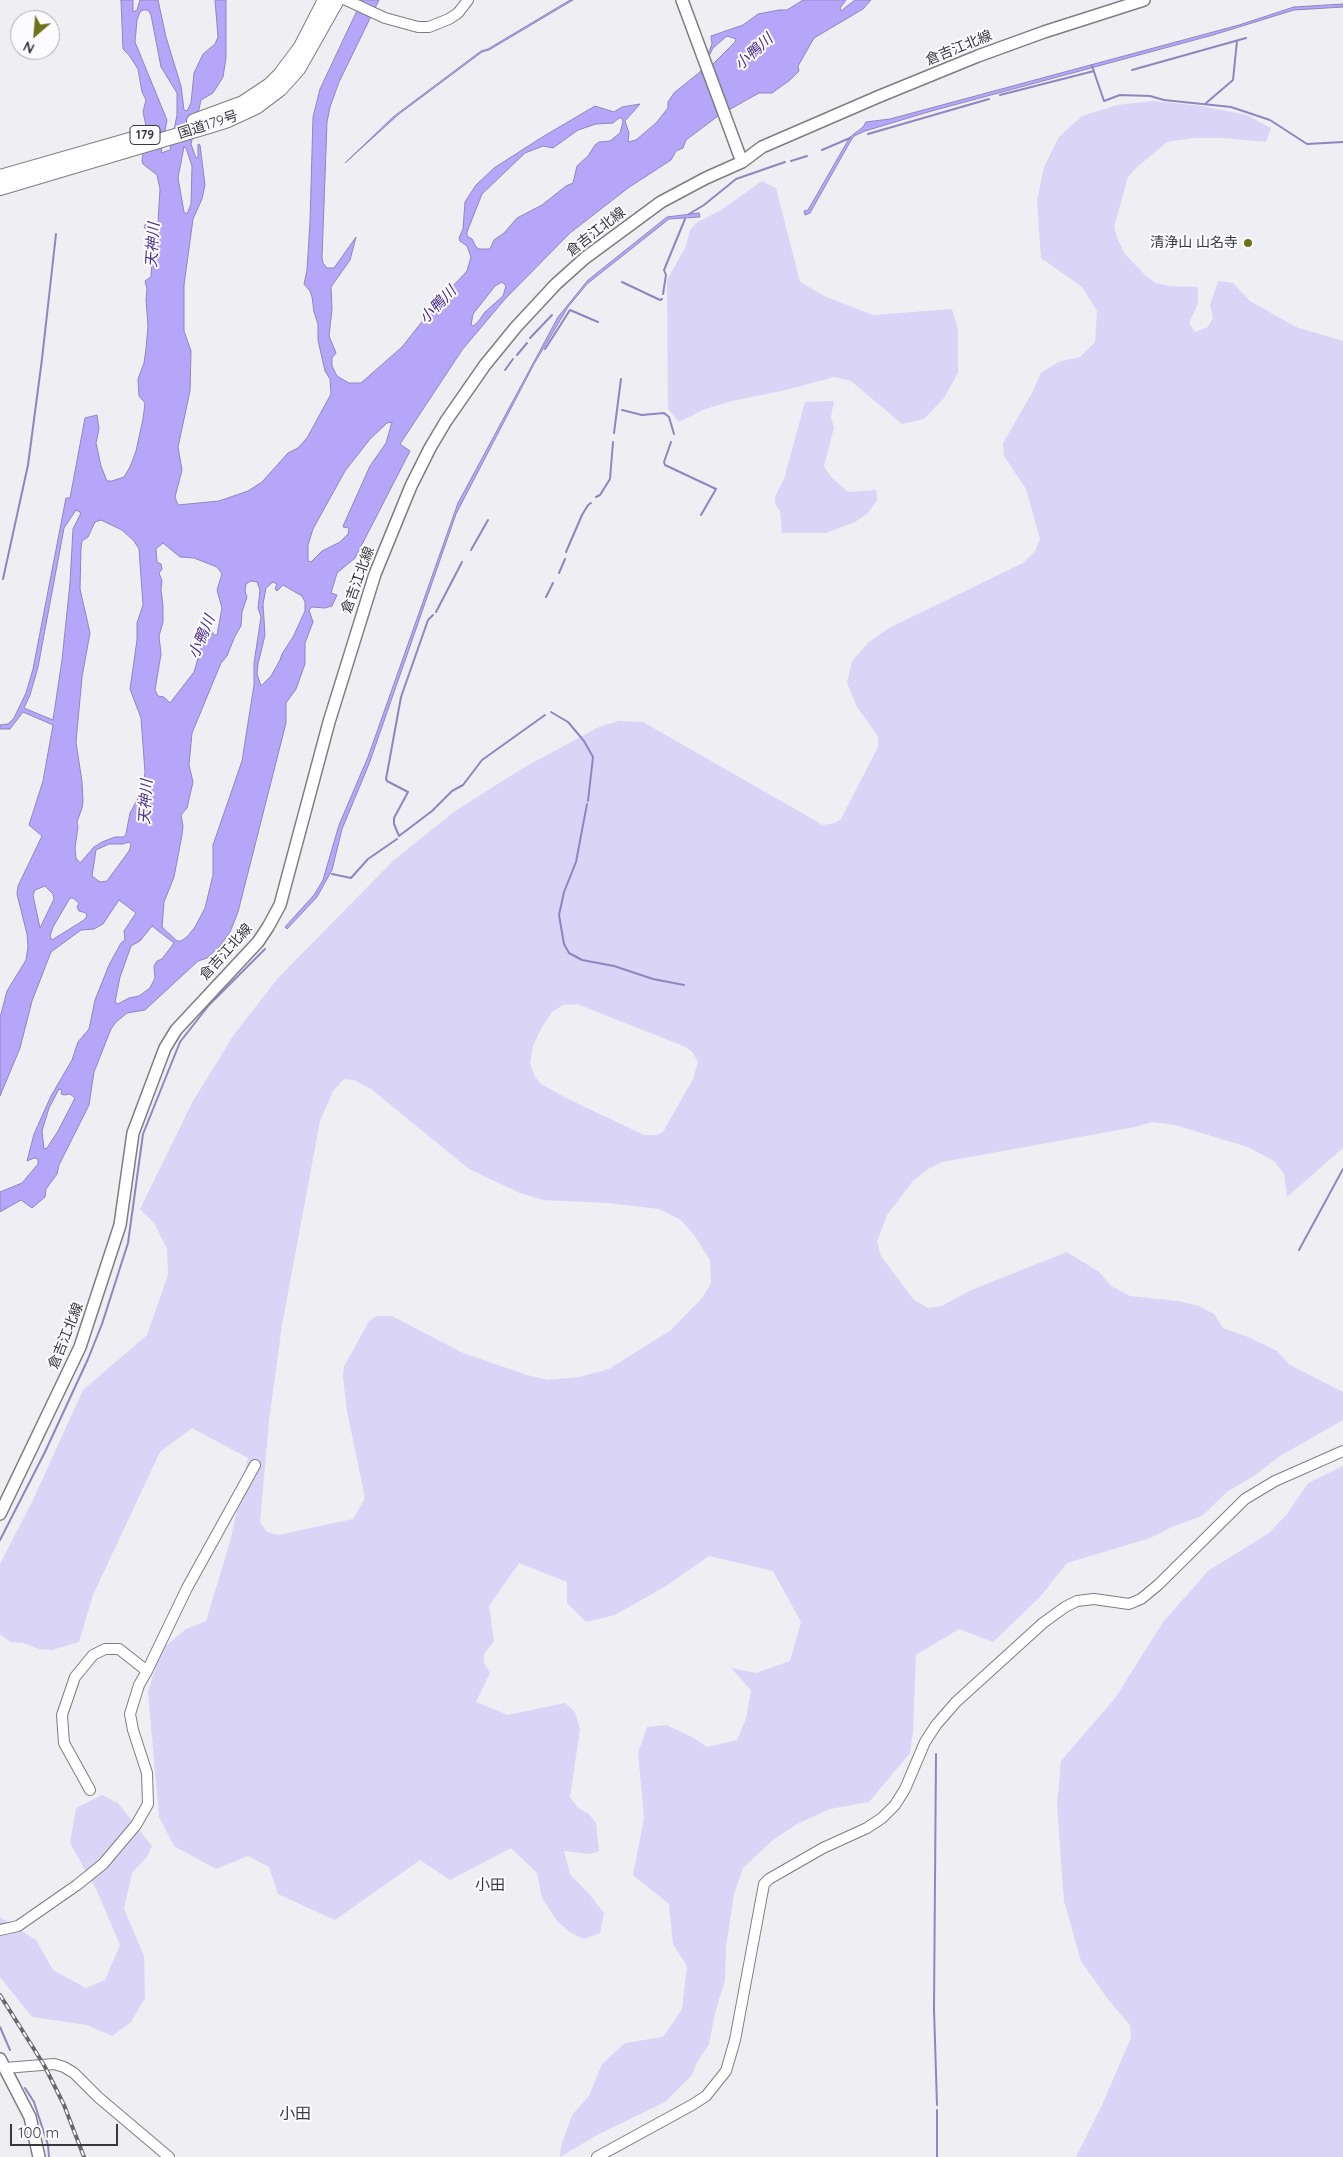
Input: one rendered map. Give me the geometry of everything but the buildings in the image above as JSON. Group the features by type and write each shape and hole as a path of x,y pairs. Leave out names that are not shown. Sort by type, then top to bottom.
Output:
{"highway":[{"name":"国道179号","path":"0,177 229,109 257,95 280,75 309,34 325,0"},
{"name":"国道179号","path":"0,188 228,120 256,107 280,89 307,56 344,1"}],"main road":[{"path":"682,0 740,156"},
{"name":"倉吉江北線","path":"0,1514 80,1347 120,1225 133,1133 165,1048 176,1030 258,942 280,905 329,722 360,618 392,529 430,448 446,421 485,365 516,327 556,284 585,258 661,202 706,178 740,156 978,56 1044,32 1144,0"},
{"path":"2,2064 30,2117 38,2157"}],"street":[{"path":"344,1 408,25 429,27 440,24 454,16 468,0"},
{"path":"598,2157 699,2101 717,2085 726,2071 735,2040 764,1884 798,1861 867,1828 882,1818 895,1805 905,1789 925,1742 936,1725 956,1702 1043,1623 1065,1607 1077,1601 1094,1599 1129,1604 1141,1599 1158,1585 1245,1499 1275,1481 1343,1451"},
{"path":"0,1930 18,1926 32,1918 103,1864 136,1825 148,1804 146,1773 130,1714 139,1685 148,1671 187,1588 255,1465"},
{"path":"90,1790 64,1743 62,1715 75,1677 93,1654 105,1649 119,1649 148,1671"},
{"path":"2,2064 54,2064 64,2067 74,2073 98,2097 169,2157"}],"shaded area":[{"path":"1153,101 1202,106 1247,115 1271,128 1266,142 1223,138 1194,138 1167,142 1128,177 1114,227 1118,240 1125,254 1146,276 1156,283 1169,286 1198,287 1198,304 1189,323 1195,332 1208,327 1213,318 1210,305 1218,281 1233,283 1250,301 1296,327 1343,341 1343,1148 1287,1197 1284,1174 1274,1161 1248,1147 1175,1125 1152,1122 1135,1127 942,1162 928,1169 913,1181 887,1215 877,1242 881,1256 914,1300 928,1308 942,1306 969,1291 1067,1252 1099,1272 1111,1286 1130,1296 1178,1301 1199,1306 1214,1314 1223,1328 1248,1337 1277,1351 1290,1365 1343,1392 1343,1420 1280,1456 1254,1476 1228,1491 1202,1516 1174,1526 1150,1538 1067,1563 1040,1597 993,1642 959,1629 916,1655 913,1731 910,1753 869,1802 830,1809 797,1824 773,1840 743,1868 734,1894 726,1947 725,1980 715,2013 709,2044 697,2062 692,2075 665,2102 597,2135 560,2157 561,2146 572,2115 589,2096 602,2064 625,2043 663,2037 682,2009 687,1966 673,1944 669,1904 633,1875 644,1818 638,1753 647,1727 666,1725 692,1737 707,1747 737,1740 746,1719 751,1690 731,1668 756,1673 790,1661 801,1622 773,1571 709,1556 666,1586 615,1615 586,1622 567,1603 567,1582 519,1563 489,1606 494,1641 484,1654 484,1663 490,1673 476,1702 508,1715 565,1703 575,1712 580,1729 570,1797 578,1808 589,1814 596,1823 599,1851 590,1854 564,1851 570,1874 604,1913 600,1933 584,1939 571,1933 557,1921 542,1898 537,1873 511,1848 450,1880 420,1860 335,1920 278,1894 269,1867 248,1856 216,1869 174,1846 159,1817 148,1692 161,1650 186,1629 206,1621 230,1542 248,1458 192,1428 160,1452 93,1595 79,1642 52,1650 39,1649 23,1643 10,1642 0,1634 0,1564 32,1502 83,1390 147,1335 168,1275 167,1249 154,1223 140,1209 193,1101 233,1036 278,978 394,860 455,811 523,768 599,727 619,721 643,722 823,825 835,823 841,819 878,747 878,736 857,707 847,683 852,661 869,642 889,628 1023,563 1035,551 1040,539 1026,489 1004,456 1003,443 1032,393 1041,373 1058,362 1080,357 1095,342 1097,311 1082,287 1041,258 1037,201 1044,167 1059,137 1082,116 1117,105","holes":["577,1004 686,1047 693,1053 698,1062 693,1079 663,1132 657,1135 644,1135 566,1098 541,1084 535,1077 530,1063 533,1046 541,1029 552,1012 563,1005","344,1079 354,1080 371,1089 469,1169 520,1193 543,1200 608,1203 659,1209 681,1220 694,1235 710,1260 711,1283 702,1298 671,1330 609,1369 579,1377 548,1380 527,1375 463,1353 392,1316 377,1316 369,1321 344,1366 343,1377 347,1411 365,1498 353,1519 278,1535 267,1532 260,1522 269,1421 282,1325 320,1121 333,1091"]},
{"path":"762,181 776,188 800,282 826,297 873,315 952,309 958,330 958,373 944,398 924,419 902,424 851,381 834,377 786,390 732,401 705,409 679,422 668,409 667,280 686,246 690,230 696,223 721,210"},
{"path":"834,401 831,417 834,428 824,466 831,477 848,492 876,490 877,500 868,513 855,522 826,533 782,533 780,511 775,504 775,497 784,479 805,402"},
{"path":"1343,1466 1343,2157 1076,2157 1102,2105 1131,2038 1130,2025 1107,1998 1081,1961 1064,1901 1057,1805 1061,1761 1116,1697 1163,1622 1208,1571 1269,1533 1287,1514 1308,1483"},
{"path":"102,1795 118,1803 152,1846 147,1857 132,1873 124,1909 144,1956 145,1998 131,2022 112,2036 87,2025 32,2017 0,1977 0,1917 36,1940 53,1970 86,1988 105,1980 120,1945 97,1891 70,1843 76,1808"}],"water":[{"path":"121,0 133,0 133,12 137,10 140,0 158,0 166,37 181,86 184,110 187,111 191,103 194,73 203,54 215,44 218,37 215,0 226,0 226,58 223,77 213,93 201,100 191,144 196,158 198,158 198,144 200,145 205,185 202,199 193,219 184,285 184,331 191,351 190,391 178,447 182,470 175,497 178,505 219,501 248,491 262,482 288,453 298,448 307,438 331,394 330,379 325,371 318,340 318,324 312,297 304,284 307,270 310,222 313,117 320,89 362,0 379,0 339,82 330,107 327,122 322,258 327,268 334,268 356,237 350,260 331,287 332,309 329,336 336,353 332,358 332,366 337,376 349,383 361,383 402,347 436,304 467,271 471,257 467,246 459,238 463,229 465,202 476,185 494,168 595,106 614,112 622,107 640,104 625,121 629,133 628,142 636,140 656,123 668,108 668,102 674,93 701,71 712,44 711,36 743,25 758,14 787,10 803,0 846,0 840,8 841,11 855,0 871,0 863,9 814,38 798,66 799,71 790,80 772,93 759,93 718,116 686,140 683,148 676,151 671,160 628,188 570,233 505,299 462,350 400,444 410,451 355,558 337,573 331,593 337,595 332,606 325,608 312,607 309,610 313,622 305,643 305,664 296,689 286,703 286,723 238,912 230,932 219,947 207,958 198,961 145,1010 127,1013 116,1022 111,1029 94,1072 89,1105 59,1165 57,1174 46,1189 45,1197 32,1208 21,1200 0,1212 0,1192 22,1183 38,1164 38,1159 34,1158 27,1161 34,1134 51,1096 72,1060 78,1042 89,1029 95,1000 109,965 121,943 125,940 124,931 136,913 119,900 103,924 94,929 81,930 51,952 32,1001 20,1048 0,1096 0,1018 7,991 26,960 28,947 27,934 17,894 18,886 42,836 29,825 43,781 53,725 23,712 10,729 0,729 0,725 8,724 14,718 26,693 33,669 66,498 70,498 85,418 97,415 99,429 96,443 101,466 107,481 112,481 124,477 130,467 136,451 145,403 139,396 138,379 144,363 146,349 148,326 145,281 151,277 153,246 144,226 146,224 155,230 158,223 160,189 157,175 143,164 142,161 146,126 143,112 146,100 142,92 138,69 123,49","holes":["148,10 151,15 161,67 177,93 177,115 170,150 161,153 167,120 135,42 137,20 140,12","727,36 736,39 702,75 701,72 713,48","619,118 622,118 623,122 620,133 610,141 599,142 595,145 588,156 577,166 573,183 566,186 542,205 517,218 504,233 494,240 490,249 479,249 476,247 472,239 467,236 467,232 482,194 525,153 543,146 553,148 578,130 596,124 613,123","184,147 192,166 191,204 187,214 184,212 178,178","502,282 506,286 503,296 485,312 478,322 473,326 471,325 473,314 495,286","392,422 386,443 370,466 344,524 343,527 349,528 348,534 340,542 322,551 311,562 308,561 308,545 313,529 345,471 370,439 387,423","76,510 81,513 73,529 70,583 62,660 53,720 24,708 38,667 64,528","101,520 122,530 134,541 139,549 143,605 137,623 137,640 130,689 141,718 145,772 143,789 130,813 124,837 115,837 102,842 94,847 80,863 76,858 75,848 77,822 83,801 76,742 82,677 90,633 80,589 82,541 88,537 95,522","163,543 180,557 194,558 217,567 222,574 217,590 222,608 217,635 214,635 212,631 208,632 194,672 170,703 164,697 158,696 155,690 161,654 159,636 163,622 162,581 159,573 162,569 161,564 157,562 156,549","251,581 257,582 260,590 258,608 261,617 254,663 254,685 242,761 213,845 213,875 205,908 195,927 187,937 177,941 162,927 164,902 174,877 182,835 181,815 187,808 193,782 189,765 192,733 221,663 227,656 241,626 242,612 247,597 245,591 246,584","273,582 277,584 275,589 277,591 283,585 302,596 305,602 305,611 271,676 261,686 257,674 265,635 263,604 266,588","129,842 131,845 129,851 107,881 100,882 92,876 96,850 109,844","45,886 53,894 54,899 40,928 33,895 35,890","70,898 73,898 79,903 77,907 79,911 86,913 87,916 84,920 52,940 50,936 53,927","152,926 174,943 154,966 155,978 150,988 139,996 129,998 118,1004 115,1002 120,977 131,946 140,941","59,1089 62,1090 61,1094 70,1094 75,1098 58,1131 47,1148 44,1149 42,1131 49,1108"]},
{"path":"573,0 489,50 482,52 399,114 345,163 393,117 481,51 488,49"},
{"path":"1343,4 1343,7 1294,10 1213,35 928,112 865,131 854,136 810,213 805,215 804,211 808,210 850,137 863,127 866,122 890,119 1239,25 1294,7"},
{"path":"699,213 700,217 669,219 587,284 568,307 534,364 456,514 369,764 342,829 332,870 317,897 287,929 285,927 314,895 323,880 339,825 368,757 458,503 558,317 588,280 667,217"}],"waterway":[{"path":"1132,70 1246,38"},
{"path":"1205,104 1233,80 1237,41"},
{"path":"1092,66 1104,101 1120,95 1150,96 1164,100 1231,107 1270,120 1307,144 1343,142"},
{"path":"1000,95 1094,71"},
{"path":"868,134 989,99"},
{"path":"822,150 850,138"},
{"path":"791,161 807,156"},
{"path":"689,214 704,205 736,179 785,162"},
{"path":"663,294 666,275 664,270 685,219"},
{"path":"3,579 28,465 56,234"},
{"path":"622,282 660,300 662,299"},
{"path":"545,349 570,310 598,322"},
{"path":"530,338 552,315"},
{"path":"517,355 527,343"},
{"path":"505,370 513,359"},
{"path":"614,433 621,379"},
{"path":"622,410 642,415 664,413 669,417 674,434"},
{"path":"596,497 600,495 610,479 613,442"},
{"path":"671,442 664,462 665,465 716,489 701,515"},
{"path":"566,552 582,515 591,503"},
{"path":"471,550 488,520"},
{"path":"559,573 565,559"},
{"path":"436,612 462,562"},
{"path":"546,597 553,583"},
{"path":"433,615 428,620 401,697 386,779 408,792 394,818 394,824 399,836 432,811 452,791 463,785 482,760 545,715"},
{"path":"551,712 568,722 584,741 593,757 588,801"},
{"path":"587,804 576,862 564,892 559,915 564,944 569,953 582,960 614,966 653,979 684,985"},
{"path":"332,874 351,878 368,859 397,839"},
{"path":"0,1540 45,1452 102,1324 128,1243 143,1134 180,1042 209,1005 265,949"},
{"path":"1299,1250 1343,1169"},
{"path":"936,1754 934,2009 937,2105"},
{"path":"0,2027 10,2050"},
{"path":"25,2088 34,2102 48,2145 49,2157"},
{"path":"937,2110 937,2157"}],"railway":[{"path":"0,1995 44,2065 64,2105 84,2157"}],"place":[{"name":"清浄山 山名寺","path":"1248,243"}],"district":[{"name":"小田","path":"490,1885"},
{"name":"小田","path":"295,2114"}],"water label":[{"name":"小鴨川","path":"754,52"},
{"name":"天神川","path":"153,245"},
{"name":"小鴨川","path":"438,305"},
{"name":"小鴨川","path":"202,637"},
{"name":"天神川","path":"146,802"}]}
